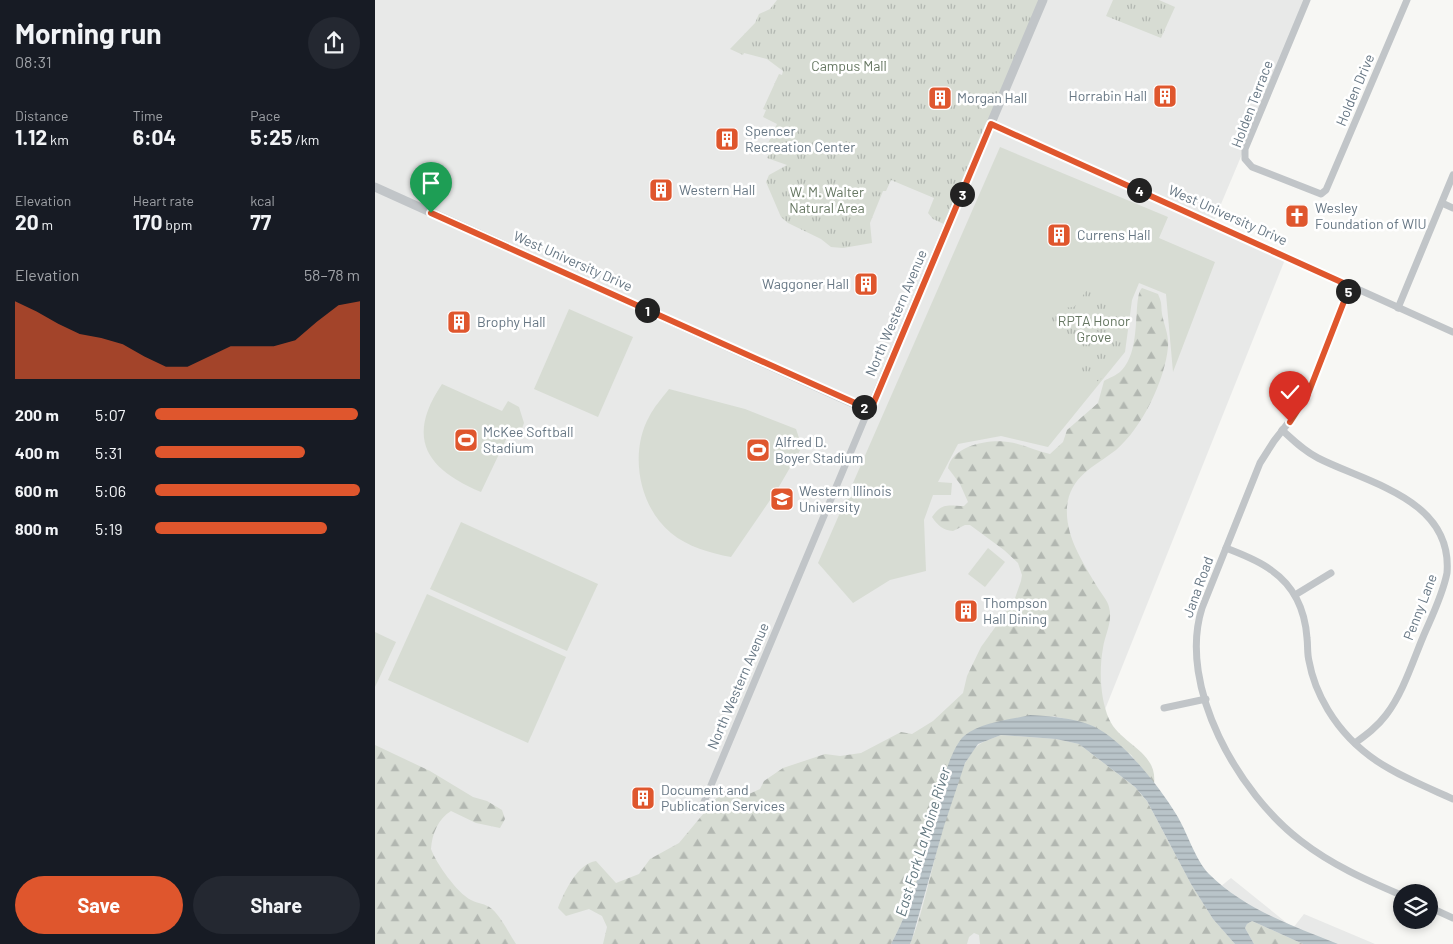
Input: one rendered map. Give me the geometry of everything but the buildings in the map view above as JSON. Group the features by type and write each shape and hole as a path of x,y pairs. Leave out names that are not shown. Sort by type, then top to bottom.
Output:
{"street":[{"name":"North Western Avenue","path":"704,802 1043,0"},
{"name":"Holden Terrace","path":"1307,0 1245,149 1244,156 1252,167 1282,180 1316,194 1321,194 1326,190"},
{"name":"Holden Drive","path":"1326,190 1407,0"},
{"name":"West University Drive","path":"991,124 1453,332"},
{"path":"1398,308 1453,175"},
{"name":"West University Drive","path":"375,187 857,405 870,406"},
{"path":"1442,203 1453,208"},
{"name":"Jana Road","path":"1350,286 1308,394 1297,414 1282,430 1260,463 1202,608 1197,629 1198,661 1206,700 1221,740 1241,776 1268,810 1292,834 1344,870 1393,891"},
{"name":"Penny Lane","path":"1282,430 1315,456 1413,500 1436,522 1445,545 1448,563 1443,588 1401,687 1384,718 1355,743"},
{"path":"1226,548 1269,568 1287,584 1295,595 1305,623 1308,660 1318,692 1332,716 1355,743 1386,770 1453,799"},
{"path":"1295,595 1331,572"},
{"path":"1163,708 1206,700"},
{"path":"1438,911 1453,918"}],"shaded area":[{"name":"Western Illinois University","path":"375,0 1307,0 1213,223 1286,257 1092,742 1209,896 1231,878 1293,928 1304,914 1375,944 375,944"},
{"path":"1030,715 1070,719 1093,726 1104,733 1128,753 1160,790 1180,821 1199,861 1209,874 1253,907 1338,944 1303,944 1252,921 1245,928 1254,944 1235,944 1213,919 1191,884 1147,801 1135,787 1079,744 1056,739 1001,735 978,744 965,763 944,826 910,944 891,944 904,917 914,889 943,779 957,746 964,736 971,731 995,722"}],"green space":[{"path":"777,0 1043,0 948,226 933,219 928,213 934,198 891,180 886,191 883,191 870,223 872,243 843,248 831,247 821,239 788,223 781,217 766,182 769,175 787,165 767,158 769,154 764,152 777,124 763,117 766,110 763,109 779,74 782,75 783,71 767,59 744,53 743,55 730,49 755,23 759,14 770,9"},
{"path":"1113,0 1159,0 1175,7 1161,38 1106,16"},
{"path":"1000,147 1168,217 1159,238 1215,262 1173,372 1166,294 1139,283 1132,300 1125,352 1048,447 1001,436 958,444 938,482 952,483 951,495 933,495 924,520 926,571 890,580 853,603 818,563"},
{"path":"1142,288 1158,294 1161,301 1168,343 1162,374 1151,403 1126,441 1084,473 1073,487 1069,496 1067,518 1076,550 1109,607 1109,623 1101,665 1101,684 1106,711 1115,728 1145,756 1154,773 1154,784 1131,755 1093,726 1054,716 964,736 955,751 942,784 914,889 904,917 891,944 603,944 607,927 602,916 589,909 566,916 558,908 561,901 573,879 589,863 596,861 616,883 639,874 650,859 679,843 719,795 728,790 749,794 760,789 764,781 783,768 825,754 840,756 861,753 901,732 912,734 933,721 963,693 967,676 981,647 1014,601 1022,575 1018,563 1004,550 970,525 965,525 953,531 946,530 936,523 932,517 943,507 964,506 968,502 960,484 948,468 951,460 964,449 973,445 1000,441 1014,443 1050,454 1063,442 1067,430 1098,403 1104,381 1121,371 1128,362 1135,338 1139,293"},
{"name":"RPTA Honor Grove","path":"1087,290 1100,294 1110,300 1118,309 1124,331 1119,355 1104,376 1092,383 1081,375 1084,358 1067,348 1053,333 1044,315 1047,309 1074,307"},
{"path":"569,309 633,337 598,417 534,389"},
{"name":"McKee Softball Stadium","path":"442,384 502,411 508,401 519,407 524,423 521,431 511,429 481,492 447,473 435,462 427,450 424,436 425,421 431,403"},
{"path":"669,389 745,409 796,429 802,447 777,490 731,557 699,549 671,533 651,509 645,494 641,479 639,447 643,431 651,413"},
{"path":"461,522 598,584 567,651 430,589"},
{"path":"988,548 1005,562 985,587 968,574"},
{"path":"427,594 566,657 528,743 388,680"},
{"path":"375,632 396,642 375,687"},
{"path":"1001,735 1056,739 1079,744 1135,787 1147,801 1191,884 1213,919 1235,944 980,944 979,935 974,933 969,937 967,944 910,944 925,899 949,806 959,778 969,756 980,744"},
{"path":"375,745 430,771 473,797 487,801 502,810 505,819 500,828 476,823 451,811 446,814 437,827 431,849 442,869 460,891 471,900 492,909 516,944 375,944"},
{"path":"1252,921 1303,944 1254,944 1245,928"}],"place":[{"name":"Horrabin Hall","path":"1165,96"},
{"name":"Morgan Hall","path":"940,98"},
{"name":"Spencer Recreation Center","path":"727,139"},
{"name":"Western Hall","path":"661,190"},
{"name":"Wesley Foundation of WIU","path":"1297,216"},
{"name":"Currens Hall","path":"1059,235"},
{"name":"Waggoner Hall","path":"866,284"},
{"name":"Brophy Hall","path":"459,322"},
{"name":"McKee Softball Stadium","path":"466,440"},
{"name":"Alfred D. Boyer Stadium","path":"758,450"},
{"name":"Western Illinois University","path":"782,499"},
{"name":"Thompson Hall Dining","path":"966,611"},
{"name":"Document and Publication Services","path":"643,798"}],"route":[{"path":"431,213 864,407 870,406 874,402 991,124 1350,286 1308,394 1297,414 1290,422"}],"park label":[{"name":"Campus Mall","path":"849,66"},
{"name":"W. M. Walter Natural Area","path":"827,200"}],"water label":[{"name":"East Fork La Moine River","path":"923,842"}]}
